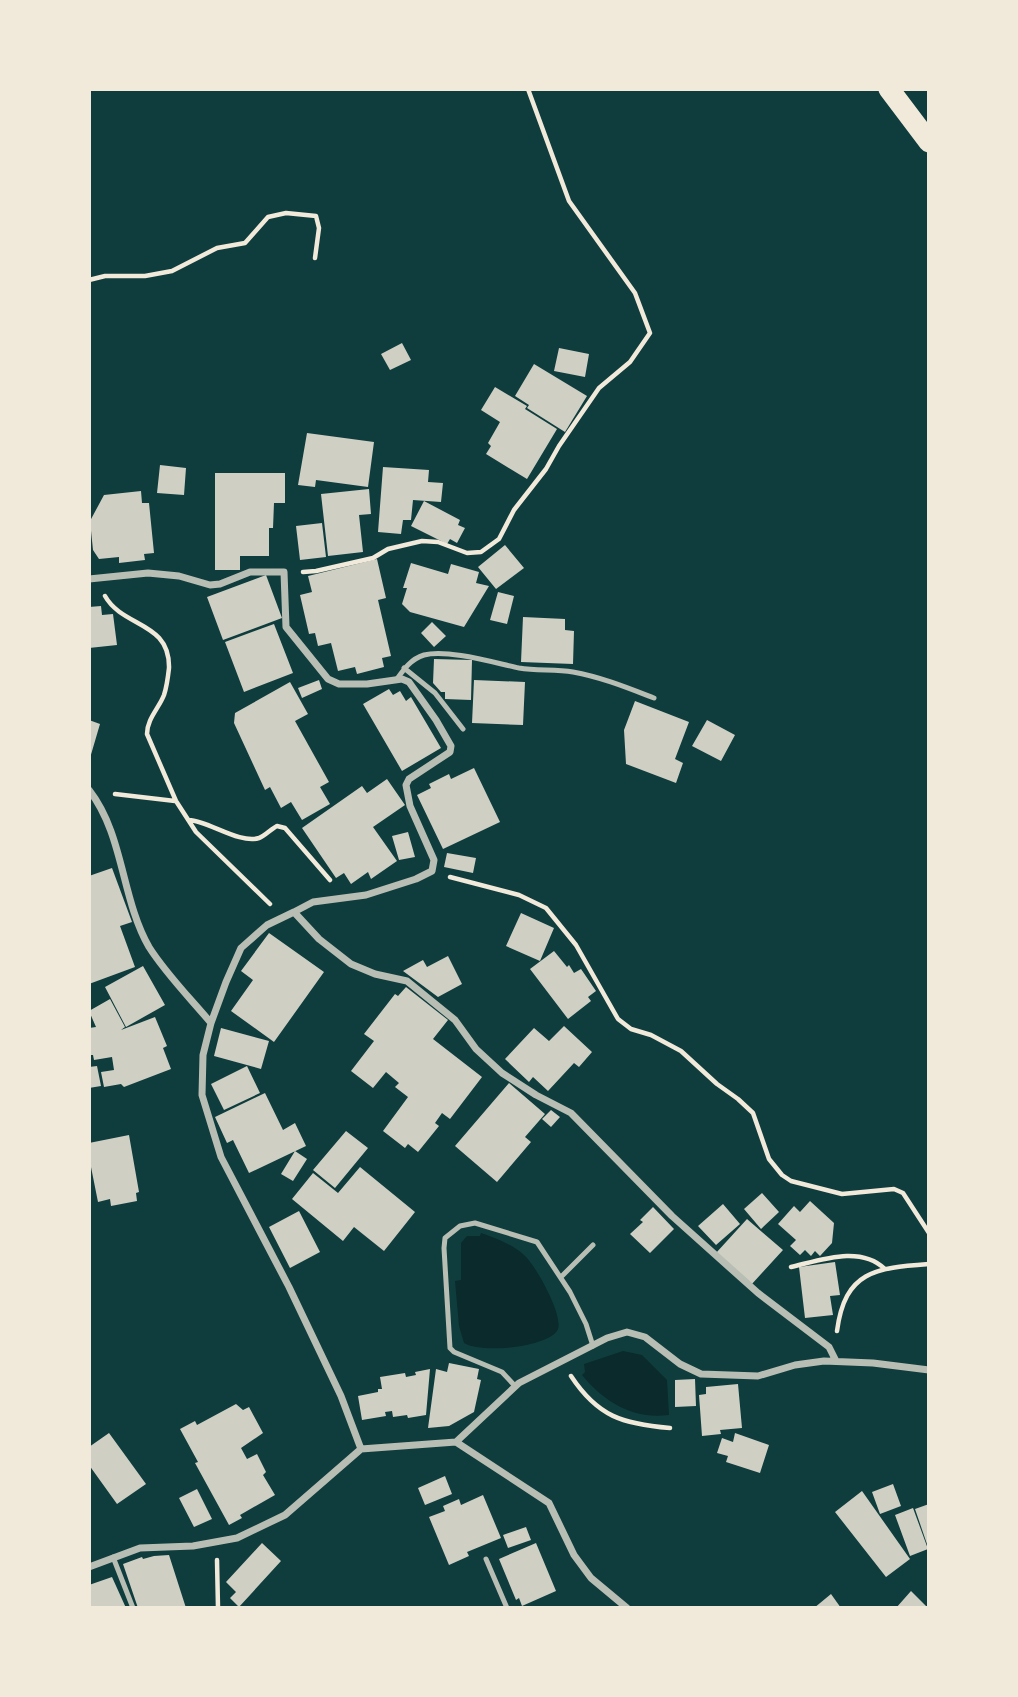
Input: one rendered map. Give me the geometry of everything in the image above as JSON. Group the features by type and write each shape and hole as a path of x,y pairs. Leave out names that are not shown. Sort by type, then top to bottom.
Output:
{"highway":[{"path":"888,89 929,142"}],"street":[{"path":"89,579 148,573 179,576 210,585 220,584 250,572 284,572 286,626 328,679 339,684 368,684 397,679 409,682 451,746 450,752 444,758 410,779 406,785 410,806 434,860 432,871 366,895 313,902 267,925 241,948 211,1023 203,1055 202,1095 221,1157 289,1287 341,1396 361,1449"},
{"path":"91,791 117,849 129,895 149,946 211,1023"},
{"path":"294,912 319,939 351,964 375,974 407,981 455,1020 476,1049 502,1073 571,1113 698,1240 758,1293 829,1347 836,1361"},
{"path":"456,1442 515,1386 561,1360 607,1338 627,1332 645,1337 680,1364 701,1374 758,1376 795,1365 836,1361 929,1370"},
{"path":"89,1567 140,1548 193,1546 237,1538 285,1515 361,1449 456,1442 549,1503 574,1555 591,1578 627,1608"}],"lane":[{"path":"397,679 404,668 415,659 428,654 489,660 520,668 571,672 607,680 654,698"},
{"path":"404,668 435,693 463,729"},
{"path":"515,1386 502,1372 450,1348 444,1248 445,1238 460,1226 475,1223 537,1242 561,1278 586,1324 593,1346"},
{"path":"561,1278 593,1245"},
{"path":"113,1557 133,1608"},
{"path":"486,1559 507,1608"}],"path":[{"path":"284,572 316,571 345,565 373,558 388,549 422,541 438,542 467,553 481,552 499,539 514,510 546,469 599,388 630,362 650,333 635,293 569,201 528,89"},
{"path":"89,280 105,276 145,276 172,271 217,248 244,243 268,217 286,213 316,216 319,228 315,258"},
{"path":"100,578 105,598 112,607 158,635 164,643 168,655 167,683 164,696 147,727 147,734 176,801 206,844 283,917"},
{"path":"91,791 176,801"},
{"path":"188,820 198,820 219,830 254,839 261,838 277,826 285,828 331,881"},
{"path":"432,871 519,895 545,908 576,945 618,1018 631,1029 651,1035 681,1051 752,1113 769,1159 782,1175 791,1181 842,1194 894,1189 903,1193 929,1233"},
{"path":"791,1267 854,1255 876,1261 885,1269"},
{"path":"829,1347 837,1336 840,1307 851,1288 870,1273 929,1264"},
{"path":"561,1360 580,1390 603,1411 625,1422 670,1428"},
{"path":"218,1541 218,1608"}],"water":[{"path":"481,1233 514,1248 529,1260 548,1292 557,1315 559,1325 551,1337 513,1347 485,1348 464,1343 459,1326 455,1281 461,1280 461,1243 467,1236 480,1236"},
{"path":"623,1351 642,1355 667,1380 669,1415 643,1415 620,1407 599,1393 582,1375 585,1372 584,1364"}],"building":[{"path":"402,343 411,360 390,370 381,354"},
{"path":"559,348 589,354 585,377 554,371"},
{"path":"534,364 587,396 565,432 527,408 529,405 515,396"},
{"path":"495,387 527,406 525,409 557,429 527,479 486,454 491,446 488,443 500,422 481,410"},
{"path":"307,433 374,442 368,487 316,480 315,487 298,485"},
{"path":"160,465 186,468 184,495 157,493"},
{"path":"383,467 429,470 428,482 443,483 441,502 413,500 411,520 403,520 401,534 378,532"},
{"path":"215,473 285,473 285,503 274,503 273,528 269,528 269,556 240,556 240,570 215,570"},
{"path":"369,489 371,514 359,515 363,552 328,556 321,494"},
{"path":"141,491 142,503 149,503 154,553 144,554 145,560 119,563 119,557 99,559 93,550 90,521 104,495"},
{"path":"424,501 460,520 458,525 465,528 457,543 450,539 447,544 411,526"},
{"path":"322,523 326,557 300,560 296,526"},
{"path":"505,545 524,568 496,589 478,567"},
{"path":"377,559 386,598 378,600 391,656 382,658 384,667 357,674 355,667 338,671 331,643 318,646 315,633 309,634 300,595 312,592 308,576"},
{"path":"411,563 448,574 451,564 479,572 476,583 489,586 464,627 410,612 402,604 407,588 403,588"},
{"path":"266,575 282,618 223,640 207,597"},
{"path":"498,592 514,596 507,624 490,620"},
{"path":"101,606 102,615 113,614 117,645 89,648 89,607"},
{"path":"523,617 565,619 565,630 574,631 573,664 521,662"},
{"path":"432,622 446,636 434,647 421,633"},
{"path":"274,624 293,673 244,692 225,642"},
{"path":"434,659 472,660 471,700 445,699 445,692 441,692 433,683"},
{"path":"319,680 322,689 302,698 298,688"},
{"path":"474,680 525,682 523,725 472,723"},
{"path":"290,682 308,714 295,721 329,782 320,787 330,804 302,820 291,802 281,808 270,787 265,790 234,723 235,713"},
{"path":"389,689 393,695 400,691 406,701 411,697 441,748 402,771 363,704"},
{"path":"635,701 689,722 675,759 683,763 676,783 626,764 624,730"},
{"path":"89,720 100,724 90,758 89,758"},
{"path":"707,720 735,735 721,761 692,746"},
{"path":"474,768 500,822 443,849 417,795 431,788 429,784 449,774 451,779"},
{"path":"387,779 405,805 373,827 397,861 371,879 368,872 351,884 344,873 336,878 302,828 362,786 367,793"},
{"path":"408,832 415,857 399,860 392,836"},
{"path":"447,853 476,858 473,873 444,867"},
{"path":"112,868 132,922 120,926 135,967 89,984 89,876"},
{"path":"521,913 554,928 540,961 506,946"},
{"path":"269,933 324,972 274,1042 231,1011 253,980 241,971"},
{"path":"554,951 574,973 581,969 596,991 588,997 591,1001 568,1019 530,969"},
{"path":"448,956 462,984 438,997 403,971 423,960 427,967"},
{"path":"143,966 165,1005 126,1027 105,987"},
{"path":"406,987 448,1020 433,1039 482,1077 450,1119 442,1113 435,1123 439,1126 418,1152 408,1144 405,1148 383,1131 408,1097 395,1087 399,1083 386,1072 373,1088 351,1071 374,1041 364,1034 395,994 398,996"},
{"path":"110,999 125,1027 121,1030 155,1017 167,1046 163,1048 171,1069 124,1087 121,1084 104,1087 101,1072 114,1070 112,1057 94,1060 93,1055 89,1055 89,1028 96,1027 89,1011"},
{"path":"564,1026 592,1052 579,1067 574,1063 548,1091 533,1077 529,1082 505,1059 534,1028 549,1041"},
{"path":"221,1028 269,1041 261,1069 214,1056"},
{"path":"97,1066 101,1086 89,1088 89,1067"},
{"path":"247,1066 260,1093 224,1110 211,1084"},
{"path":"509,1083 545,1114 525,1137 531,1142 497,1182 455,1146"},
{"path":"265,1093 283,1130 295,1123 306,1146 249,1173 233,1140 227,1143 215,1117"},
{"path":"551,1110 560,1117 551,1127 542,1119"},
{"path":"346,1131 368,1148 335,1188 313,1170"},
{"path":"129,1135 139,1192 136,1193 137,1201 111,1206 110,1199 98,1202 89,1157 89,1143"},
{"path":"295,1151 307,1159 293,1181 281,1174"},
{"path":"360,1167 415,1212 384,1251 354,1227 343,1241 292,1199 313,1173 338,1193"},
{"path":"762,1193 779,1212 761,1229 744,1209"},
{"path":"810,1201 834,1223 832,1243 820,1256 815,1251 811,1256 805,1250 800,1255 790,1246 796,1240 778,1224 794,1206 800,1212"},
{"path":"723,1204 740,1224 716,1245 698,1226"},
{"path":"653,1207 674,1229 650,1253 630,1234 643,1222 640,1220"},
{"path":"299,1211 320,1252 290,1268 269,1227"},
{"path":"747,1219 783,1250 751,1285 716,1253"},
{"path":"835,1262 840,1295 830,1296 833,1315 805,1318 799,1267"},
{"path":"449,1363 479,1369 477,1379 481,1380 474,1412 449,1426 428,1428 436,1369 447,1372"},
{"path":"430,1369 426,1415 393,1417 392,1411 385,1412 386,1416 362,1420 358,1396 382,1389 380,1377 405,1373 406,1377"},
{"path":"695,1379 696,1406 675,1407 675,1380"},
{"path":"738,1384 742,1428 720,1430 721,1434 702,1436 699,1395 706,1394 706,1387"},
{"path":"236,1404 243,1410 249,1407 263,1433 241,1448 247,1459 257,1454 266,1472 263,1475 275,1495 240,1515 242,1518 229,1525 180,1429 195,1421 197,1425"},
{"path":"109,1433 146,1484 117,1504 89,1465 89,1447"},
{"path":"735,1433 769,1445 760,1473 726,1462 728,1456 717,1453 722,1438 733,1442"},
{"path":"445,1476 452,1494 425,1505 418,1488"},
{"path":"893,1484 901,1506 880,1514 872,1492"},
{"path":"197,1489 212,1519 194,1527 179,1498"},
{"path":"862,1491 910,1559 886,1577 835,1512"},
{"path":"483,1495 501,1538 467,1552 469,1556 449,1565 429,1517 445,1511 443,1506 459,1499 461,1505"},
{"path":"929,1504 929,1546 928,1547 915,1509"},
{"path":"913,1508 928,1549 910,1556 895,1515"},
{"path":"526,1527 531,1540 508,1548 503,1535"},
{"path":"262,1543 281,1561 239,1607 230,1598 236,1592 226,1582"},
{"path":"536,1543 556,1591 522,1606 519,1598 516,1600 499,1559"},
{"path":"169,1555 186,1608 138,1608 123,1564 142,1557"},
{"path":"112,1577 126,1608 91,1608 89,1585"},
{"path":"911,1591 928,1608 896,1608"},
{"path":"831,1594 841,1608 814,1608"}]}
